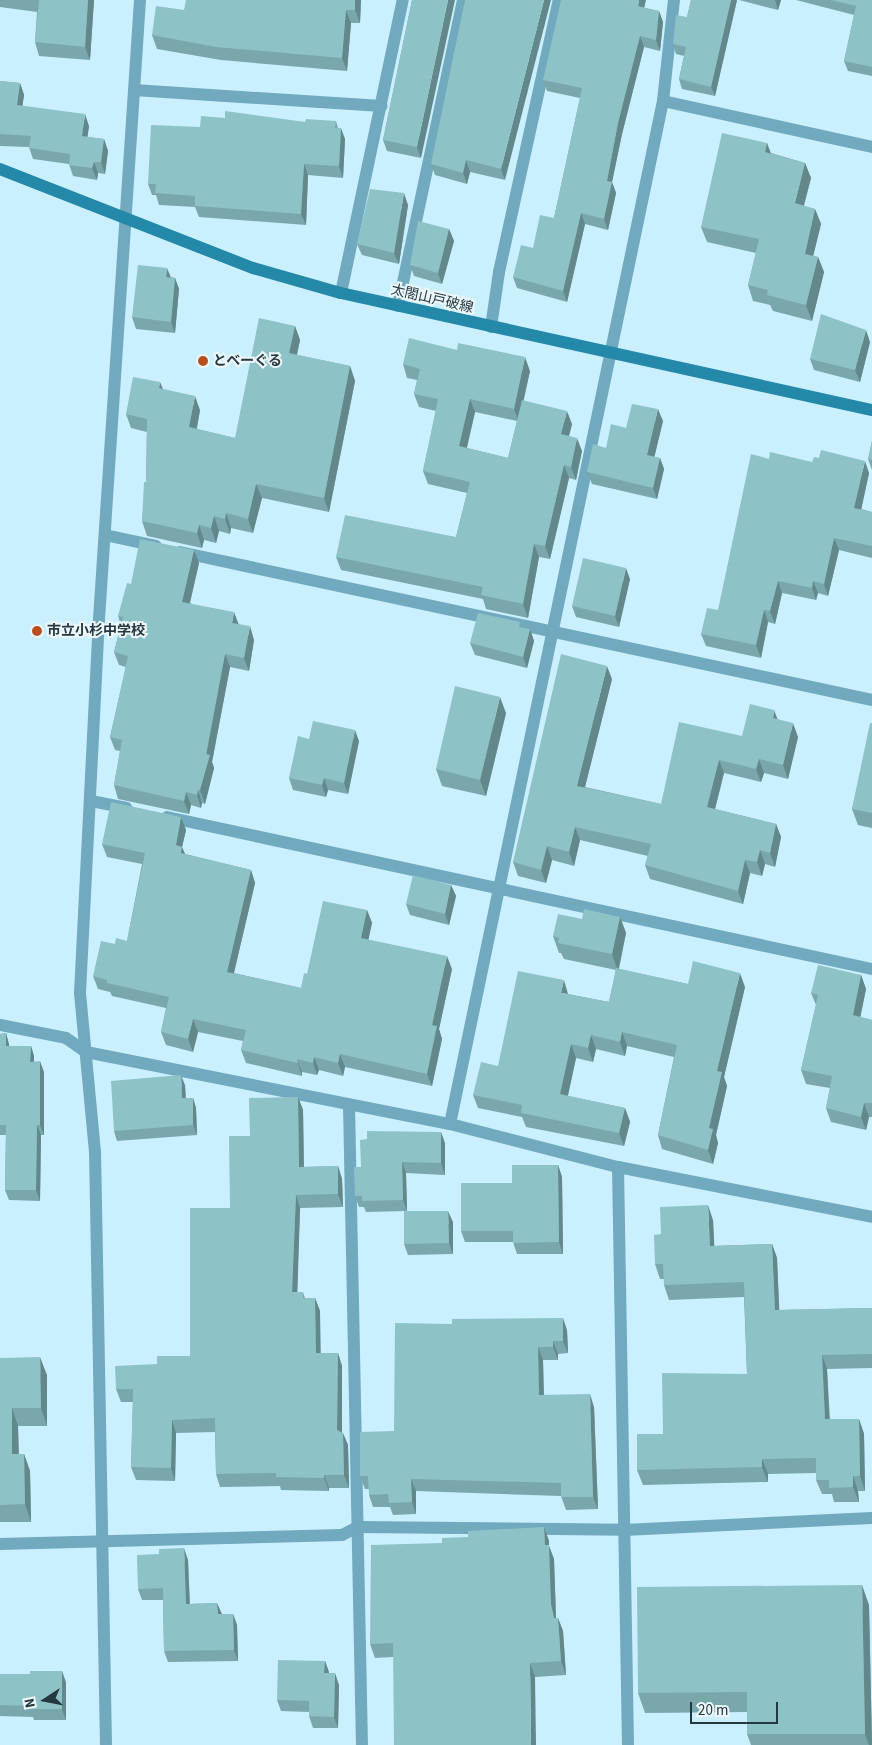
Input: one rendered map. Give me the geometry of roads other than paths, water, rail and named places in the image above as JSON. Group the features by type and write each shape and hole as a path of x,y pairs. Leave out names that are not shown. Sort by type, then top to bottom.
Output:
{"main road":[{"name":"太閤山戸破線","path":"0,169 253,268 341,294 872,410"}],"street":[{"path":"106,1745 95,1152 80,993 92,801 105,535 140,0"},
{"path":"341,294 403,0"},
{"path":"398,306 463,0"},
{"path":"491,327 499,272 559,0"},
{"path":"450,1124 612,354 663,101 674,0"},
{"path":"134,90 381,106"},
{"path":"663,101 872,146"},
{"path":"105,535 872,700"},
{"path":"92,801 872,969"},
{"path":"0,1025 66,1038 86,1052 450,1124 618,1167 872,1217"},
{"path":"349,1105 362,1745"},
{"path":"618,1167 628,1745"},
{"path":"0,1544 342,1535 358,1527 624,1530 872,1518"}],"place":[{"name":"とべーぐる","path":"203,361"},
{"name":"市立小杉中学校","path":"37,631"}]}
